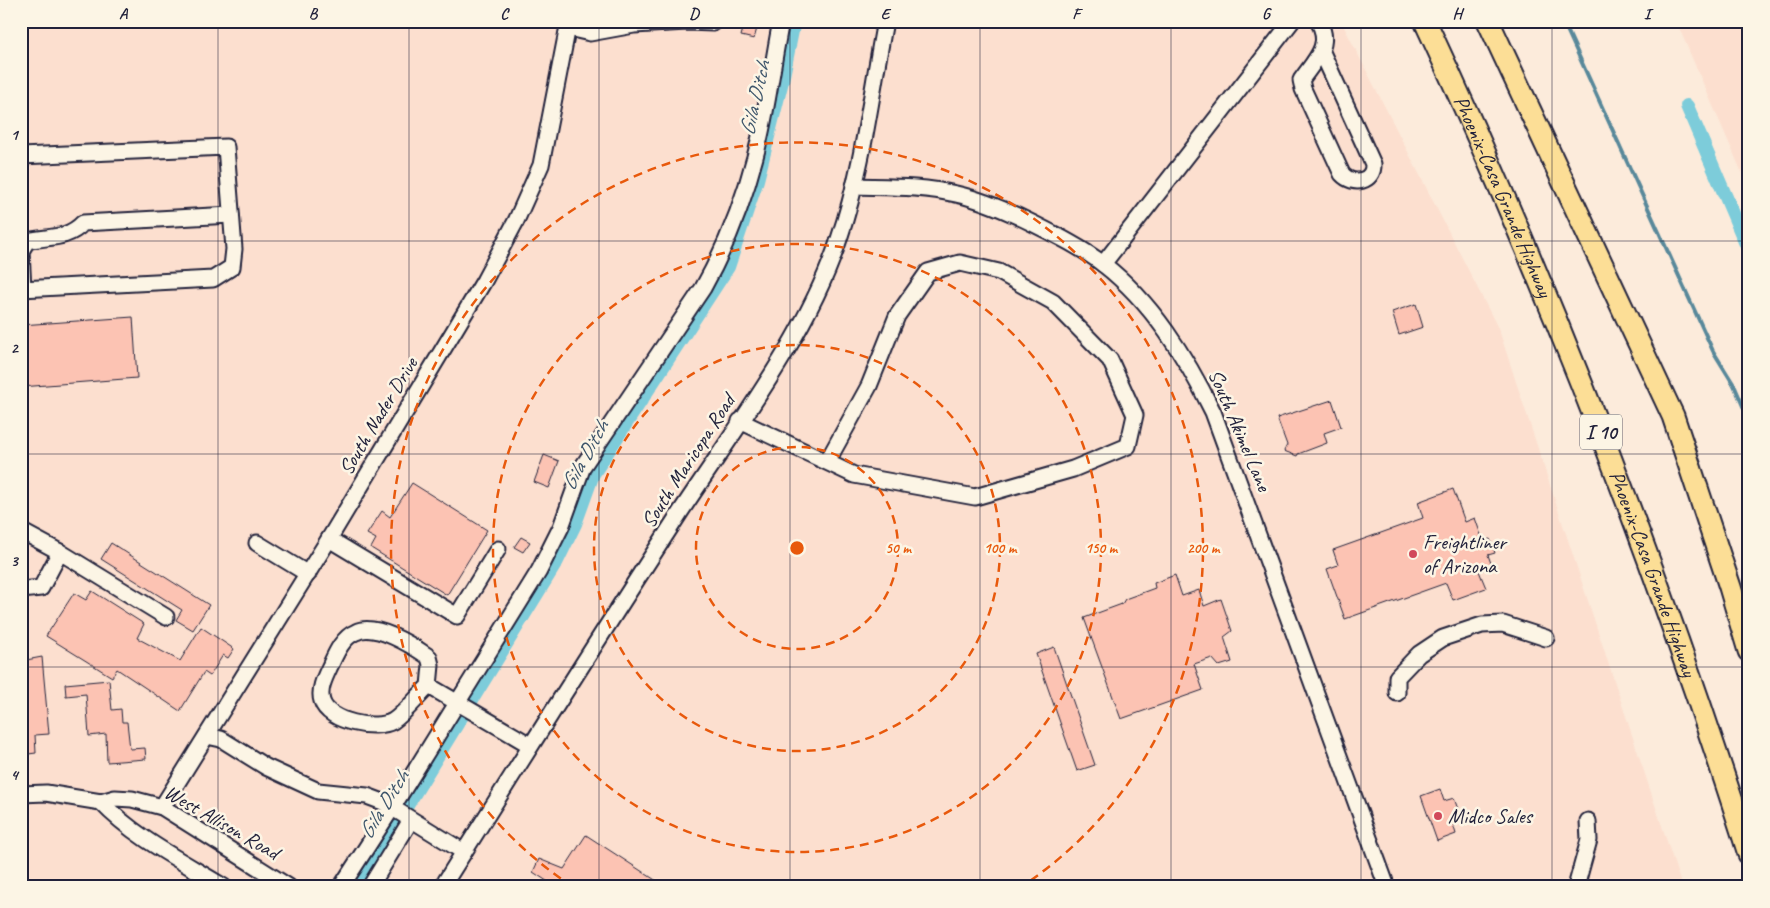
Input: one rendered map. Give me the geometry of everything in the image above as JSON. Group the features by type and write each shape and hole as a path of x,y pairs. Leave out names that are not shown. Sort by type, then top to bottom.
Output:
{"highway":[{"name":"Phoenix-Casa Grande Highway","path":"1425,21 1522,237 1604,442 1681,651 1749,854"},
{"path":"1488,21 1673,416 1730,587 1749,651"},
{"path":"1730,587 1749,631"}],"street":[{"path":"341,887 458,702 550,550 561,527 583,466 703,288 722,254 756,155 780,21"},
{"name":"South Maricopa Road","path":"442,887 530,745 784,352 816,294 839,240 854,186 885,21"},
{"path":"1103,264 1292,21"},
{"path":"1318,21 1325,31 1326,41 1302,80 1303,89 1342,174 1348,181 1356,182 1371,176 1373,164 1321,50"},
{"path":"569,25 590,33 634,25 686,22 713,24"},
{"name":"South Nader Drive","path":"162,807 308,574 484,280 516,221 541,165 569,25"},
{"path":"21,156 226,146 234,249 232,267 213,279 22,289 21,251 27,241 65,236 75,231 83,223 231,215"},
{"name":"South Akimel Lane","path":"854,186 925,188 958,194 1018,216 1068,241 1103,264 1143,302 1169,334 1194,372 1213,412 1387,887"},
{"path":"740,421 854,475 975,497 1073,469 1128,446 1135,415 1110,360 1053,302 999,272 960,263 928,272 897,316 868,386 827,462"},
{"path":"21,531 60,552 166,617"},
{"path":"329,539 457,616 498,549"},
{"path":"257,543 308,574"},
{"path":"21,590 41,588 60,552"},
{"path":"1397,693 1397,677 1418,654 1443,638 1482,625 1503,624 1546,638"},
{"path":"362,630 383,632 429,657 431,665 429,686 393,720 381,725 363,726 341,718 326,708 322,702 321,692 334,657 347,638 362,630"},
{"path":"429,686 530,745"},
{"path":"207,736 222,739 266,766 318,791 367,796 392,808 464,852"},
{"name":"West Allison Road","path":"21,794 46,793 101,802 115,798 132,799 162,807 290,887"},
{"path":"101,802 120,820 142,836 224,887"},
{"path":"370,887 411,820"},
{"path":"1576,887 1588,840 1588,821"}],"shaded area":[{"path":"21,21 1341,21 1499,330 1682,887 21,887"},
{"path":"1676,21 1749,21 1749,189"}],"building":[{"path":"745,21 759,21 754,39 741,36"},
{"path":"1416,304 1423,327 1399,335 1392,312"},
{"path":"133,317 137,378 21,387 21,325"},
{"path":"1332,400 1341,427 1324,433 1327,443 1297,456 1284,451 1287,445 1277,418"},
{"path":"544,455 559,461 549,488 534,482"},
{"path":"412,483 487,530 447,595 371,548 376,539 367,534 382,511 390,517"},
{"name":"Freightliner of Arizona","path":"1453,489 1465,522 1475,518 1483,541 1490,539 1495,553 1488,555 1492,566 1479,571 1486,588 1453,600 1446,583 1345,619 1327,569 1338,565 1333,550 1423,518 1418,502"},
{"path":"521,537 530,542 523,552 514,547"},
{"path":"111,543 209,605 193,630 176,620 182,610 101,559"},
{"path":"1175,575 1182,596 1199,590 1204,606 1221,599 1232,631 1224,637 1232,662 1219,666 1212,658 1194,664 1203,690 1121,719 1084,618 1122,604 1125,599 1155,588 1154,583"},
{"path":"92,591 144,624 137,638 180,661 201,627 234,649 228,658 223,655 210,676 204,672 180,711 117,669 112,677 46,636 74,593 86,600"},
{"path":"1054,647 1095,765 1077,771 1036,654"},
{"path":"42,657 49,734 35,735 36,753 21,755 21,661"},
{"path":"109,680 112,710 121,709 122,722 127,722 130,749 145,748 146,759 107,762 106,734 89,736 86,694 66,696 65,684"},
{"path":"1440,789 1444,801 1454,798 1461,818 1452,821 1456,834 1437,841 1421,796"},
{"path":"586,835 666,887 556,887 533,872 539,859 564,869"}],"waterway":[{"name":"Gila Ditch","path":"357,887 557,561 575,524 593,474 728,267 757,180 782,81 794,21"},
{"path":"1563,21 1713,351 1734,385 1749,420"},
{"path":"1687,106 1749,251"}],"place":[{"name":"Freightliner of Arizona","path":"1413,554"},
{"name":"Midco Sales","path":"1438,816"}]}
